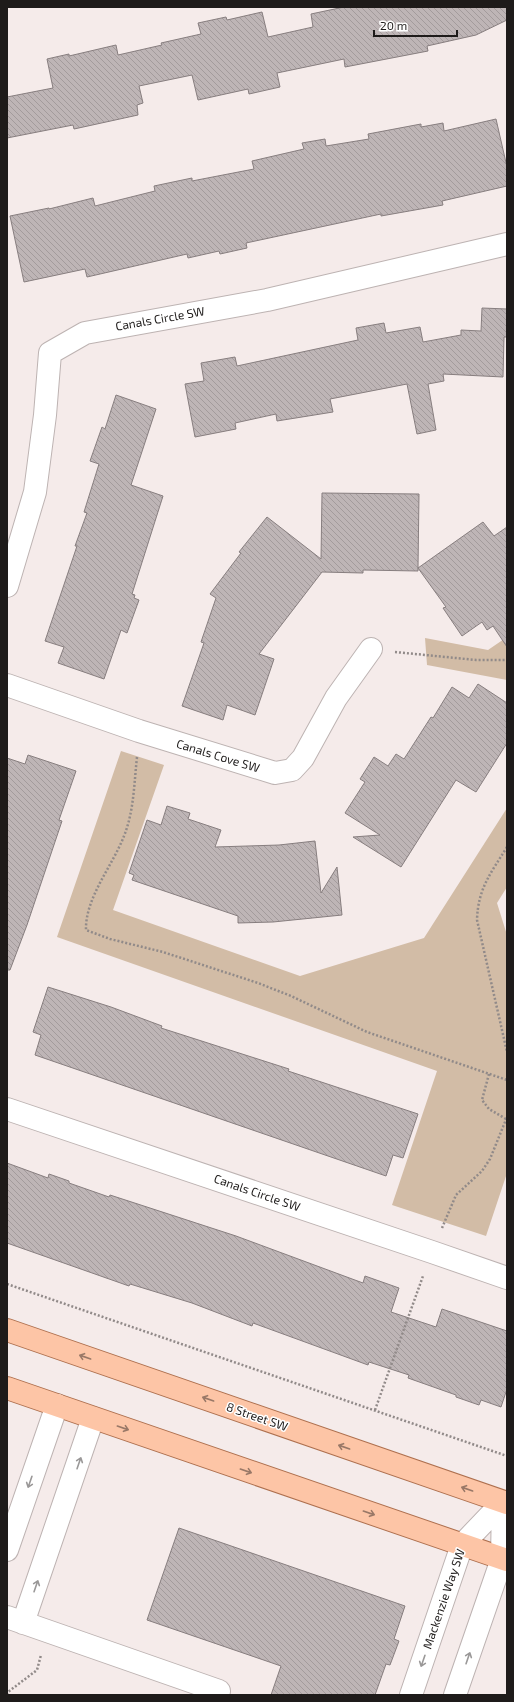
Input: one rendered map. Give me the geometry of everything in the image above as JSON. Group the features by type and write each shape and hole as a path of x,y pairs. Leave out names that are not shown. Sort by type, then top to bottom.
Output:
{"main road":[{"name":"8 Street SW","path":"7,1330 505,1502"},
{"path":"7,1388 504,1559"}],"street":[{"name":"Canals Circle SW","path":"7,586 35,492 45,415 50,353 85,333 268,300 507,244"},
{"name":"Canals Cove SW","path":"7,685 139,731 275,773 292,770 303,758 336,698 371,649"},
{"name":"Canals Circle SW","path":"7,1109 507,1278"},
{"path":"7,1550 57,1405"},
{"path":"94,1418 15,1620 219,1691 218,1695"},
{"name":"Mackenzie Way SW","path":"411,1695 462,1545 505,1502"},
{"path":"455,1695 504,1559 505,1502"}],"path":[{"path":"371,649 476,660 507,660"},
{"path":"139,731 132,812 124,837 92,901 86,930 110,939 163,952 258,983 291,996 373,1035 507,1080"},
{"path":"507,847 484,884 477,904 477,920 507,1052"},
{"path":"489,1074 482,1100 489,1109 506,1119"},
{"path":"7,1284 507,1456"},
{"path":"7,1695 8,1692 36,1670 48,1631"}],"shaded area":[{"path":"507,637 507,680 427,665 425,638 488,650"},
{"path":"121,751 164,765 113,910 300,976 424,938 507,808 507,887 497,903 507,935 507,1173 486,1236 392,1205 437,1071 57,937"}],"building":[{"path":"344,7 507,7 507,20 476,35 427,46 428,51 345,67 344,59 277,73 280,87 249,94 248,89 198,100 192,75 139,86 143,103 137,105 138,115 74,129 73,125 7,138 7,97 53,88 47,59 69,54 69,56 116,45 118,55 201,34 198,23 226,17 227,20 262,12 268,37 313,27 311,14"},
{"path":"496,119 507,167 507,186 442,201 443,205 381,216 381,214 246,243 247,248 220,254 219,251 188,258 187,254 87,277 85,269 24,282 10,216 49,209 93,198 95,206 155,191 154,186 192,178 192,181 254,169 252,161 304,149 302,143 325,139 326,146 369,139 368,134 421,124 421,127 443,123 444,131"},
{"path":"482,308 507,309 507,337 504,337 503,377 443,374 444,381 428,384 436,430 417,434 407,384 330,399 333,412 277,421 276,414 235,423 236,429 195,437 185,384 204,381 201,363 235,357 237,366 358,340 356,328 384,323 386,333 420,327 423,342 461,335 461,330 481,331"},
{"path":"116,395 156,409 131,485 163,496 132,594 135,595 134,598 139,600 127,633 121,630 104,679 58,663 64,647 45,641 87,513 84,512 99,464 90,461 102,427 105,429"},
{"path":"322,493 419,494 418,571 363,570 363,573 322,572 259,654 274,659 255,715 227,705 223,720 182,706 204,643 201,642 216,598 210,594 241,553 239,552 267,517 321,559"},
{"path":"483,522 494,536 507,527 507,647 493,626 487,630 482,622 462,636 443,608 446,607 418,568"},
{"path":"478,684 507,703 507,743 476,792 456,780 401,867 353,837 380,835 345,813 365,782 360,779 374,757 388,766 396,754 404,759 431,717 433,718 452,687 469,698"},
{"path":"28,755 76,771 59,820 62,821 27,925 10,970 7,970 7,758 25,764"},
{"path":"167,806 190,813 188,819 221,830 215,847 279,845 315,841 321,893 337,867 342,915 273,922 238,923 238,916 132,880 134,875 129,873 147,820 161,825"},
{"path":"48,987 111,1007 162,1026 161,1028 289,1069 288,1071 418,1114 403,1158 393,1155 386,1176 35,1055 41,1035 33,1032"},
{"path":"7,1163 48,1178 49,1174 69,1181 69,1183 109,1197 110,1195 236,1236 363,1283 365,1276 399,1288 391,1312 436,1327 442,1309 507,1331 507,1389 501,1407 481,1400 479,1405 408,1378 409,1375 369,1362 368,1365 253,1323 252,1326 192,1303 130,1284 129,1286 7,1243"},
{"path":"179,1528 405,1606 394,1639 399,1641 390,1665 386,1664 375,1695 271,1695 281,1666 147,1620"}]}
